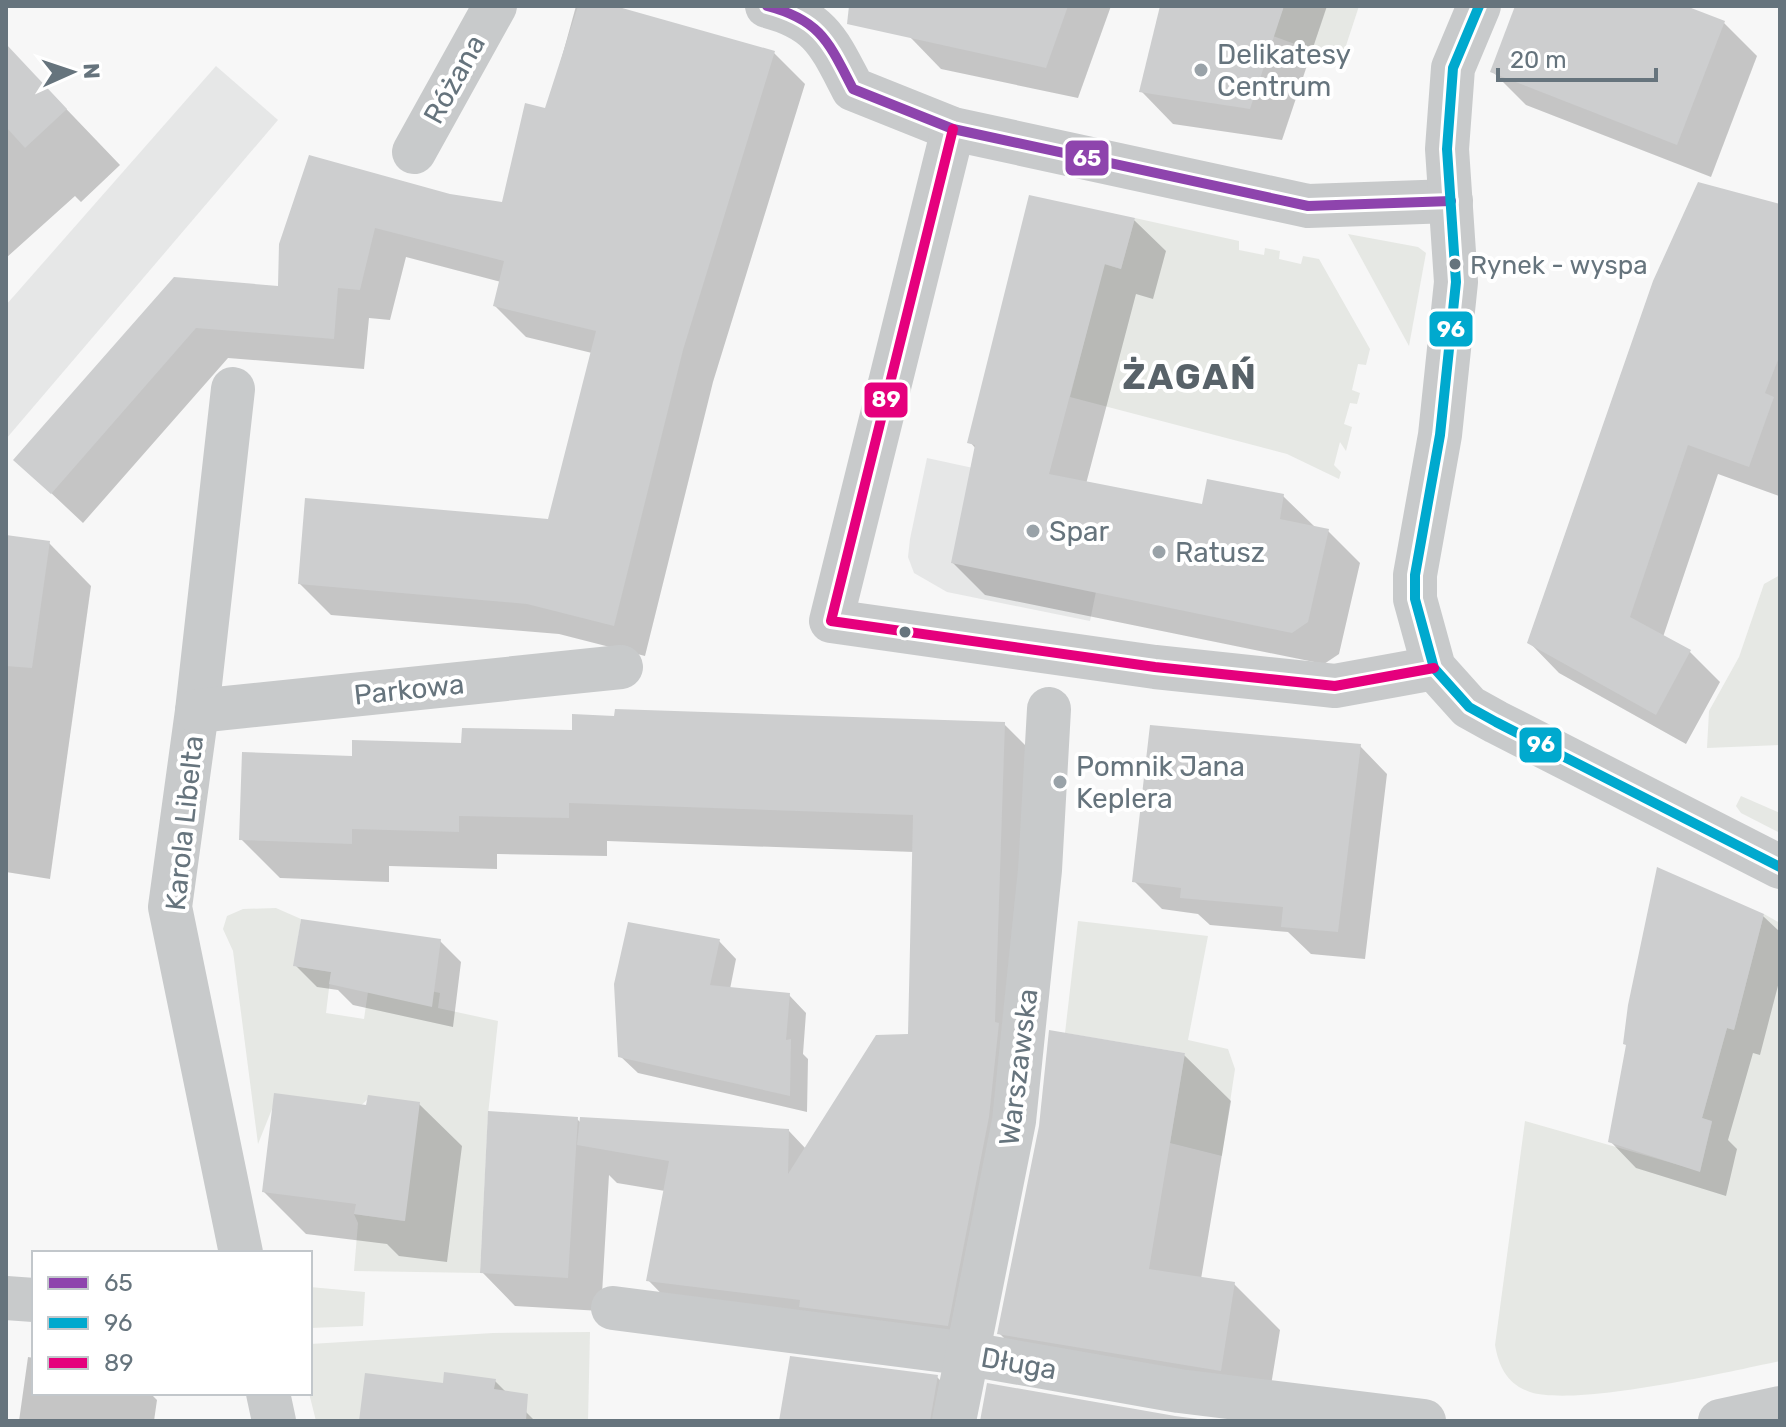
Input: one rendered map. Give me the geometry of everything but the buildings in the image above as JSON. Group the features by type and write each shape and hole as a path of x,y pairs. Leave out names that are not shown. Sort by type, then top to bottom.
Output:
{"street":[{"name":"Różana","path":"414,152 495,6"},
{"path":"767,6 811,22 833,50 853,89 953,129 1308,206 1451,201"},
{"path":"1479,6 1453,68 1447,149 1456,282 1440,435 1415,575 1417,612 1434,668 1469,707 1780,867"},
{"path":"953,129 831,621 1155,667 1335,686 1434,668"},
{"name":"Karola Libelta","path":"233,389 197,711 170,907 241,1251"},
{"name":"Parkowa","path":"197,711 621,667"},
{"name":"Warszawska","path":"954,1421 1014,1121 1040,870 1049,709"},
{"path":"6,1298 32,1300"},
{"name":"Długa","path":"613,1308 969,1354 1179,1391 1424,1421"},
{"path":"268,1395 274,1421"},
{"path":"1720,1421 1780,1408"}],"shaded area":[{"path":"1284,6 1359,6 1341,61 1273,36"},
{"path":"216,66 278,120 6,439 6,305"},
{"path":"1135,218 1239,241 1239,250 1264,255 1265,248 1280,251 1279,259 1301,264 1303,256 1319,259 1370,349 1366,365 1358,364 1352,390 1360,393 1357,404 1350,403 1344,424 1352,427 1346,451 1340,442 1334,465 1341,472 1339,479 1287,454 1070,397 1104,264 1121,269"},
{"path":"1348,234 1418,247 1426,253 1409,346"},
{"name":"Spar","path":"927,458 1115,499 1090,621 947,592 914,573 908,557 910,539"},
{"path":"1780,575 1780,745 1707,748 1709,711 1739,657 1764,584"},
{"path":"1741,796 1780,813 1780,833 1741,813 1736,806"},
{"path":"276,908 301,919 294,966 331,972 326,1013 364,1019 370,978 440,993 438,1008 498,1021 488,1115 480,1273 354,1271 358,1223 354,1214 404,1221 368,1099 355,1111 278,1094 258,1144 233,951 223,929 227,916 243,909"},
{"path":"1764,914 1780,923 1780,1361 1616,1392 1552,1395 1522,1389 1505,1374 1495,1345 1525,1121 1700,1171 1712,1122 1702,1118 1727,1028 1734,1030"},
{"path":"1078,921 1208,936 1188,1040 1228,1049 1235,1069 1222,1156 1170,1143 1185,1053 1065,1033"},
{"path":"312,1287 365,1292 363,1326 312,1328"},
{"path":"590,1332 588,1421 316,1421 310,1395 312,1395 312,1344 493,1333"}],"transit line":[{"name":"65","path":"767,6 800,18 812,26 829,46 853,89 953,129 1308,206 1451,201"},
{"name":"96","path":"1479,6 1453,68 1447,149 1456,282 1440,435 1415,575 1415,599 1434,668 1469,707 1780,867"},
{"name":"89","path":"953,129 831,621 1155,667 1335,686 1434,668"}],"place":[{"name":"Delikatesy Centrum","path":"1201,70"},
{"name":"Rynek - wyspa","path":"1455,264"},
{"name":"Spar","path":"1033,531"},
{"name":"Ratusz","path":"1159,552"},
{"name":"Pomnik Jana Keplera","path":"1060,782"}],"district":[{"name":"ŻAGAŃ","path":"1190,376"}]}
